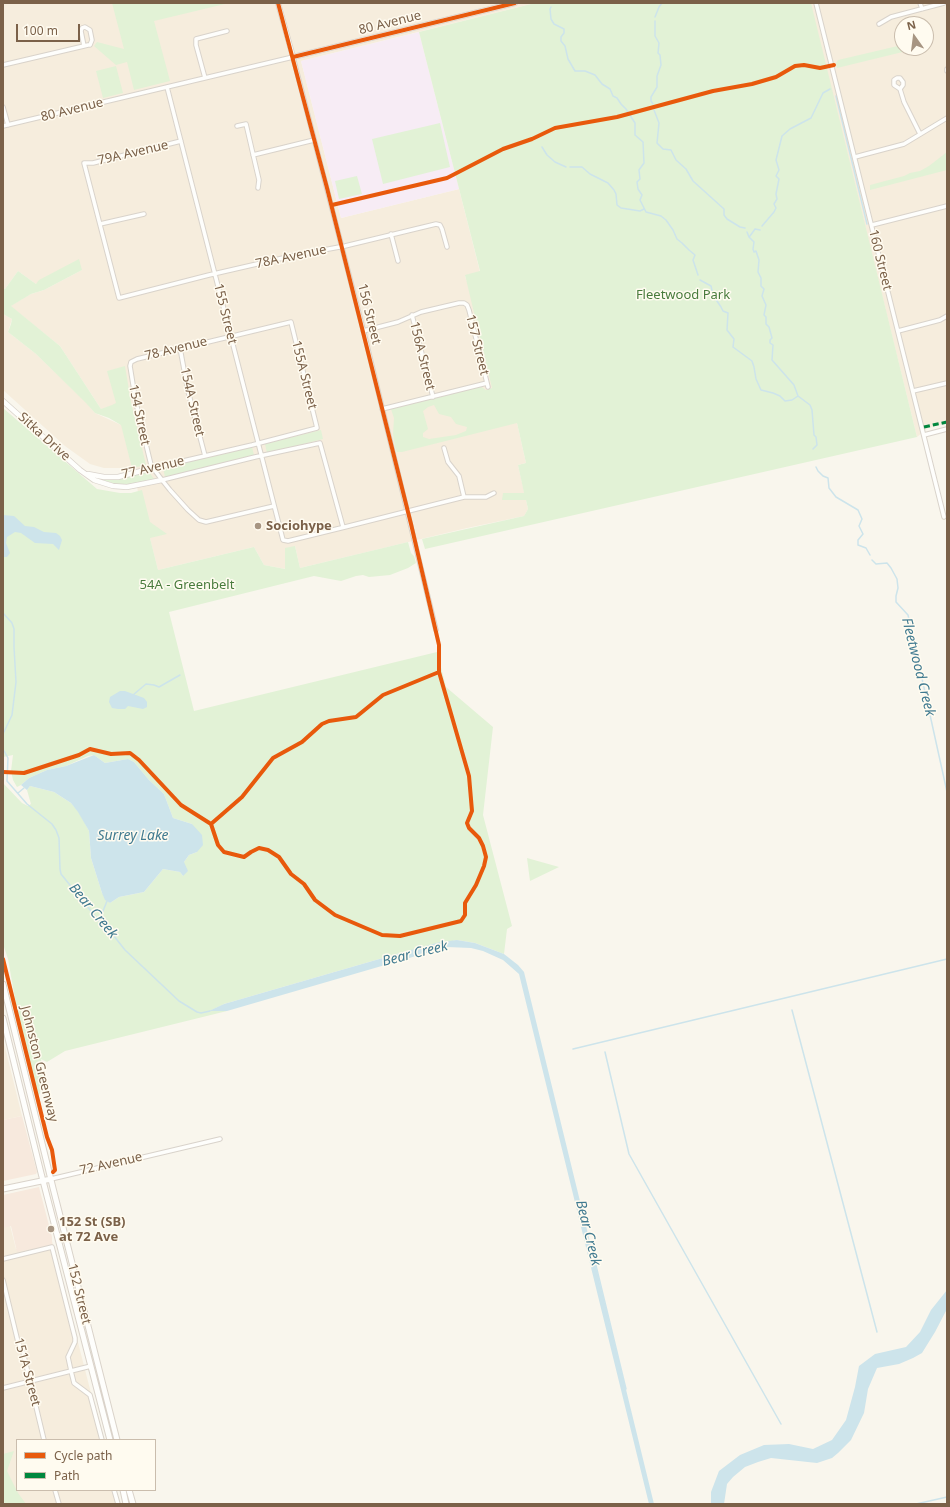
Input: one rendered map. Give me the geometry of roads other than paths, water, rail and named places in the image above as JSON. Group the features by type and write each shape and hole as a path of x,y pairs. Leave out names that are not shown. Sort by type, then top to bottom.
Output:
{"main road":[{"name":"152 Street","path":"3,984 117,1439"},
{"name":"152 Street","path":"3,1018 110,1439"},
{"name":"72 Avenue","path":"3,1190 51,1179"},
{"path":"91,1366 94,1368 101,1388 106,1396"},
{"path":"123,1491 126,1504"},
{"path":"130,1491 133,1504"}],"street":[{"name":"156 Street","path":"278,3 363,330 436,630"},
{"name":"80 Avenue","path":"3,126 515,3"},
{"name":"160 Street","path":"816,3 944,517"},
{"path":"920,3 922,9"},
{"path":"879,24 891,17 944,3"},
{"path":"3,65 90,45 92,40 90,30 85,27 82,28 81,31 84,46"},
{"path":"205,78 196,45 196,39 227,31"},
{"name":"155 Street","path":"167,87 283,540 288,541 343,527"},
{"path":"900,89 904,102 920,134"},
{"path":"3,106 8,125"},
{"path":"855,157 898,146 947,118"},
{"path":"237,126 246,124 259,180 258,188"},
{"path":"253,155 314,140"},
{"name":"79A Avenue","path":"100,224 84,163 92,163 181,141"},
{"path":"872,225 947,206"},
{"path":"100,224 144,214"},
{"name":"78A Avenue","path":"100,224 119,298 215,274 436,224 440,225 442,229 447,247"},
{"path":"391,234 398,261"},
{"name":"157 Street","path":"412,315 459,303 465,304 469,310 488,385 433,397"},
{"path":"363,330 398,322 412,315"},
{"name":"156A Street","path":"412,315 433,397"},
{"path":"898,331 940,320 947,316"},
{"name":"78 Avenue","path":"132,361 291,322"},
{"name":"155A Street","path":"291,322 317,428"},
{"name":"154A Street","path":"180,348 188,391 205,456"},
{"name":"154 Street","path":"132,361 130,368 135,398 151,465 186,509 202,521 209,522 274,506"},
{"path":"913,391 947,383"},
{"path":"382,409 433,397"},
{"name":"Sitka Drive","path":"3,401 85,473"},
{"name":"77 Avenue","path":"85,473 104,477 118,477 258,444 317,428"},
{"path":"924,435 947,429"},
{"name":"77 Avenue","path":"85,473 101,482 119,487 134,487 320,443 343,527"},
{"path":"444,448 448,462 458,476 464,497"},
{"path":"343,527 464,497 486,497 494,493"},
{"name":"72 Avenue","path":"51,1179 220,1139"},
{"path":"3,1259 52,1247 75,1338 75,1342 68,1357 74,1383 79,1388 87,1391 90,1395 102,1439"},
{"name":"151A Street","path":"3,1280 18,1342 23,1352 44,1439"},
{"path":"3,1388 91,1366"},
{"path":"55,1491 58,1504"},
{"path":"114,1491 118,1504"}],"water":[{"path":"3,515 14,516 25,526 34,527 44,532 56,533 62,540 59,550 53,544 35,543 21,533 15,532 7,537 6,543 10,553 7,557 3,557"},
{"path":"120,691 125,691 144,698 147,702 147,707 143,709 128,706 125,709 112,708 109,702 110,697"},
{"name":"Surrey Lake","path":"94,755 105,763 128,759 134,762 149,780 164,794 173,818 192,824 202,835 203,845 197,852 189,855 184,862 188,871 183,876 180,872 163,869 144,892 119,897 110,903 105,900 102,893 91,858 89,831 78,812 71,803 54,792 30,786 27,790 21,785 29,778 47,770 66,766"},
{"path":"457,940 475,943 504,954 524,972 654,1504 649,1504 519,974 503,960 483,951 471,948 447,947 227,1011 209,1011 224,1004 407,951 440,942"},
{"path":"947,1290 947,1309 922,1353 899,1364 877,1368 868,1389 864,1413 851,1440 838,1453 832,1458 817,1463 771,1458 745,1467 727,1484 724,1504 711,1504 711,1492 719,1471 740,1455 764,1445 789,1444 813,1449 832,1440 846,1420 859,1366 875,1354 906,1347 920,1332 931,1310"}],"waterway":[{"path":"655,17 662,3"},
{"name":"Fleetwood Creek","path":"551,7 551,19 554,24 564,29 561,41 565,46 568,59 575,71 585,71 595,75 602,84 610,89 613,96 617,98 626,109 635,123 635,135 643,142 644,163 639,170 640,179 637,182 638,189 642,195 640,200 646,212 661,216 666,220 677,239 695,255 693,260 698,275"},
{"path":"653,104 651,97 657,87 657,76 661,65 660,55 658,53 659,43 655,36 655,21"},
{"path":"762,226 776,208 774,204 777,199 776,194 779,179 776,176 779,170 776,160 782,136 790,129 811,118 823,93 830,89"},
{"path":"836,96 867,224"},
{"path":"654,110 659,123 657,143 663,149 671,150 676,160 686,169 693,181 724,209 724,215 727,219 740,227 745,228"},
{"path":"542,147 547,155 555,162 566,167"},
{"path":"570,167 582,167 590,174 608,183 616,194 617,205 621,208 640,211 644,209"},
{"path":"750,236 755,229 760,230"},
{"path":"747,232 749,237 754,242 753,249 754,252 756,251 759,260 758,272 761,278 761,286 764,289 762,296 766,305 764,315 766,317 766,324 769,327 772,338 770,343 773,345 772,360 794,385 798,396"},
{"name":"Fleetwood Creek","path":"700,280 711,286 713,295 723,311 728,313 727,330 734,339 733,347 752,361 756,379 761,390 780,396 785,401 792,400 798,396 810,405 812,410 814,435 816,437 817,445 813,449"},
{"name":"Fleetwood Creek","path":"816,467 823,476 828,478 829,488 836,497 858,510 862,519 859,526 863,534 858,540 858,545 866,548 870,555"},
{"name":"Fleetwood Creek","path":"872,560 876,564 887,563 897,579 898,588 896,602 908,615 947,792"},
{"name":"Bear Creek","path":"3,613 12,623 14,629 16,682 12,715 3,734"},
{"path":"133,695 146,684 159,687 180,675"},
{"name":"Bear Creek","path":"3,749 8,758 7,781 27,804 52,824 56,830 59,838 61,874 99,921 110,931 125,950 179,1001 197,1012 201,1013 210,1011"},
{"path":"18,793 24,788"},
{"path":"99,921 107,901"},
{"path":"573,1049 947,959"},
{"path":"792,1010 877,1332"},
{"path":"605,1052 629,1154 781,1424"},
{"name":"Bear Creek","path":"592,1249 626,1389"},
{"path":"916,1504 947,1497"}],"place":[{"name":"Sociohype","path":"258,526"},
{"name":"152 St (SB) at 72 Ave","path":"51,1229"}],"park label":[{"name":"Fleetwood Park","path":"683,295"},
{"name":"54A - Greenbelt","path":"187,585"}]}
